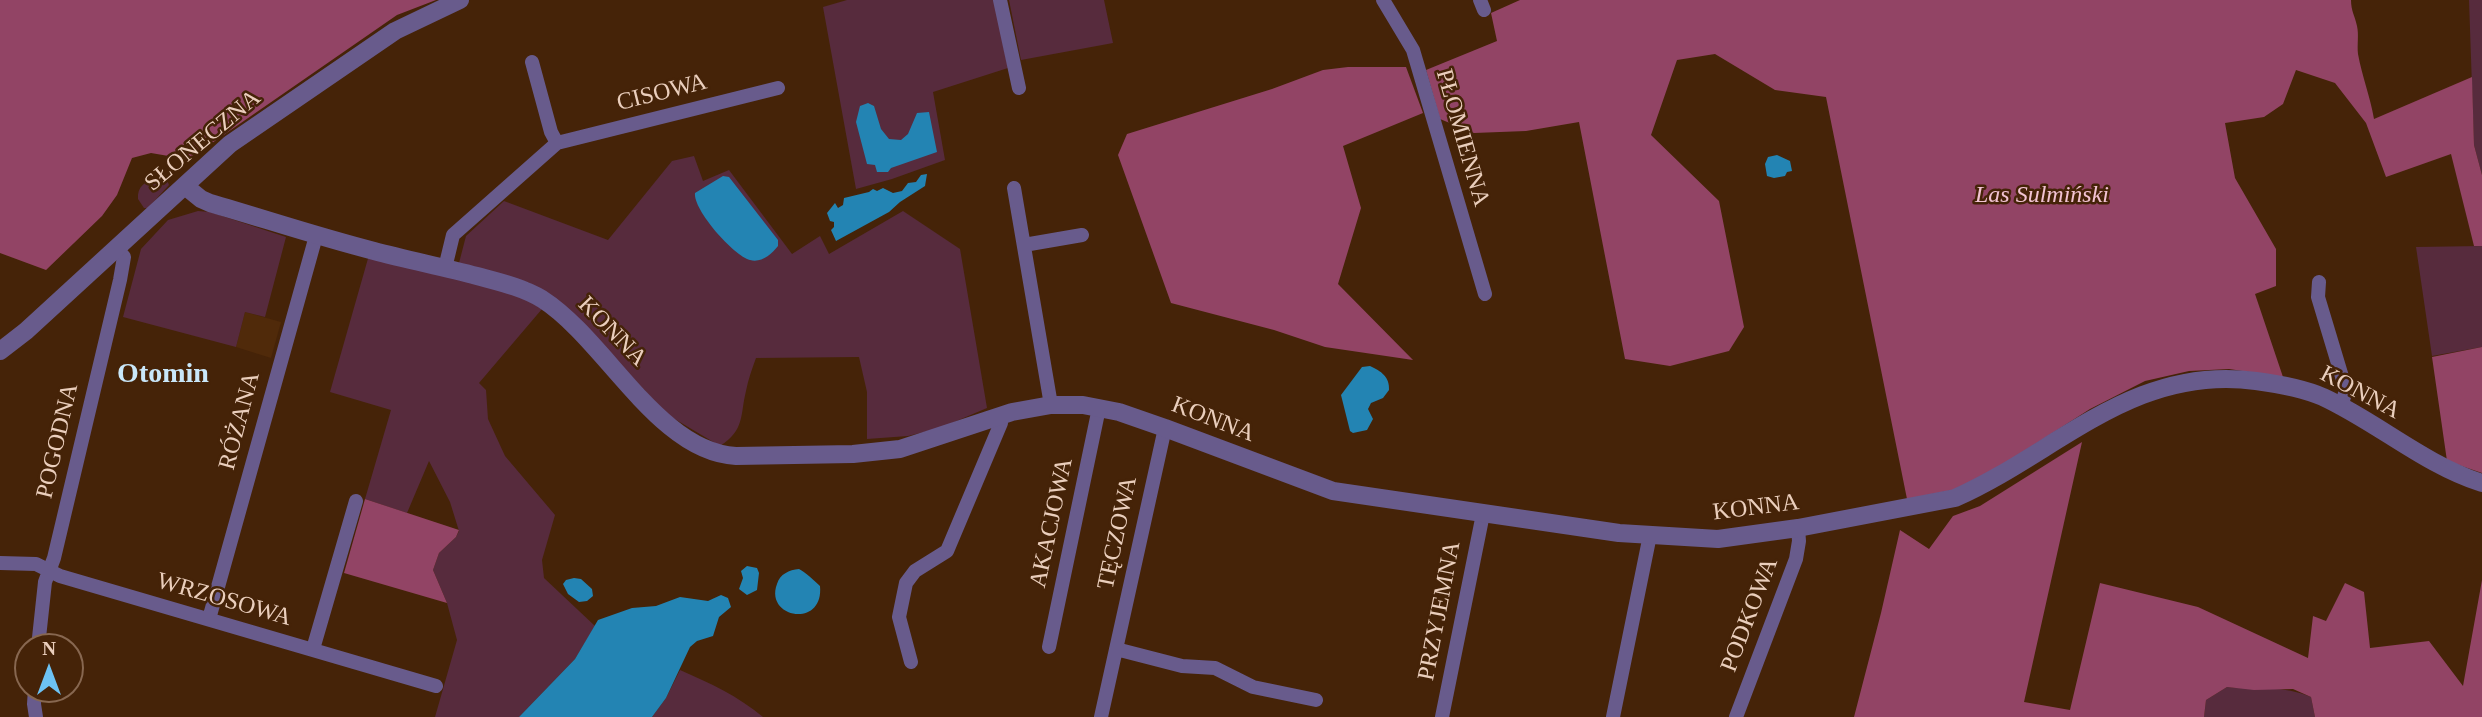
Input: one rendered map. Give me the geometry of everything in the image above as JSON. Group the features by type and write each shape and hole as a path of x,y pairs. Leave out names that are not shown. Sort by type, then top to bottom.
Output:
{"street":[{"name":"SŁONECZNA","path":"0,351 26,331 230,144 406,24 460,0"},
{"path":"1000,0 1019,88"},
{"name":"PŁOMIENNA","path":"1383,0 1413,50 1485,294"},
{"path":"532,62 551,132 557,143"},
{"name":"CISOWA","path":"445,268 453,235 557,143 778,88"},
{"name":"KONNA","path":"185,186 210,203 316,236 522,289 546,302 577,327 659,417 694,445 716,454 736,456 874,453 900,449 998,416 1051,405 1099,408 1165,428 1333,491 1576,528 1650,536 1718,539 1798,528 1955,498 1977,488 2098,415 2132,398 2187,382 2214,379 2279,384 2301,389 2341,407 2455,473 2482,484"},
{"path":"1014,187 1051,405"},
{"path":"1024,245 1082,234"},
{"name":"RÓŻANA","path":"209,619 316,236"},
{"name":"POGODNA","path":"40,633 45,582 120,280 124,257 116,248"},
{"path":"2319,282 2318,297 2346,390 2341,407"},
{"name":"AKACJOWA","path":"1049,647 1099,408"},
{"path":"911,662 899,617 906,583 915,571 947,551 1001,423 998,416"},
{"name":"TĘCZOWA","path":"1101,717 1165,428"},
{"path":"313,649 356,501"},
{"name":"PRZYJEMNA","path":"1442,717 1483,514"},
{"name":"PODKOWA","path":"1736,717 1796,559 1800,541 1798,528"},
{"path":"1613,717 1650,536"},
{"name":"WRZOSOWA","path":"0,563 36,564 60,576 436,686"},
{"path":"1116,649 1182,666 1215,668 1253,687 1316,701"}],"shaded area":[{"path":"847,0 994,0 1008,68 933,92 945,160 856,189 823,7"},
{"path":"1009,0 1104,0 1113,43 1021,60"},
{"path":"2469,0 2482,0 2482,175 2474,145"},
{"path":"694,156 703,181 729,170 792,254 820,236 829,254 903,211 960,249 987,408 940,428 908,436 867,439 867,392 859,357 756,358 738,428 720,446 668,415 586,328 530,283 459,263 466,236 504,201 608,240 672,161"},
{"path":"156,178 167,180 169,185 148,208 144,208 138,199 140,188"},
{"path":"198,211 210,212 286,237 265,317 245,312 236,347 123,317 141,249 168,220"},
{"path":"2482,246 2482,347 2432,356 2416,247"},
{"path":"369,255 525,296 542,309 479,383 486,390 488,419 505,456 555,515 542,560 544,578 595,626 575,659 519,717 435,717 457,640 447,603 433,570 439,553 459,531 450,502 429,461 407,513 365,499 391,410 330,392"},
{"path":"245,312 281,322 271,358 236,347"},
{"path":"680,670 723,691 763,717 652,717 666,698"},
{"path":"2227,687 2280,689 2301,693 2311,697 2315,717 2204,717 2206,700"}],"green space":[{"path":"0,0 436,0 397,15 186,159 151,153 132,158 117,195 102,216 46,270 0,253"},
{"name":"Las Sulmiński","path":"1520,0 2351,0 2358,29 2358,54 2374,119 2472,77 2474,145 2482,175 2482,246 2474,246 2451,154 2386,177 2366,123 2335,83 2296,70 2283,104 2264,117 2225,123 2235,178 2276,249 2276,286 2255,294 2283,377 2229,369 2189,371 2145,381 2090,409 1968,487 1907,499 1826,97 1775,90 1715,54 1677,60 1651,135 1719,201 1744,327 1729,351 1670,366 1625,359 1579,122 1526,131 1474,133 1440,119 1426,70 1497,41 1491,13"},
{"path":"1406,67 1423,113 1343,146 1361,208 1338,284 1413,360 1325,347 1274,330 1171,303 1118,155 1127,134 1272,89 1323,70"},
{"path":"2482,347 2482,473 2447,461 2432,357"},
{"path":"2082,442 2024,702 2070,710 2100,583 2198,607 2308,658 2313,616 2326,621 2345,583 2364,592 2370,648 2429,641 2463,686 2482,580 2482,717 2315,717 2311,697 2293,689 2254,690 2227,687 2206,700 2204,717 1854,717 1900,530 1929,549 1953,516 1980,506"},
{"path":"365,499 459,530 456,537 439,553 433,570 447,603 344,573"}],"water":[{"path":"868,103 874,106 881,129 889,139 901,140 908,134 917,113 929,112 937,152 891,168 888,172 877,172 875,165 867,164 856,122 860,106"},
{"path":"1777,155 1790,161 1792,171 1785,176 1767,176 1765,164 1768,157"},
{"path":"927,174 925,186 889,212 836,241 831,230 834,222 830,221 827,213 835,203 838,208 843,205 844,198 873,189 877,191 883,188 893,193 902,191 908,183 916,182 921,175"},
{"path":"723,176 729,177 778,240 778,246 765,258 750,260 734,250 707,221 696,201 695,193"},
{"path":"1370,366 1384,375 1389,390 1383,398 1371,403 1368,409 1373,419 1367,430 1353,433 1350,431 1341,395 1362,367"},
{"path":"747,566 757,568 759,573 757,590 747,595 739,589 743,578 741,571"},
{"path":"799,569 820,586 819,600 813,609 795,614 779,605 775,596 780,578"},
{"path":"574,578 581,579 592,589 593,596 587,601 579,602 568,594 563,584"},
{"path":"721,595 728,598 731,607 719,617 713,636 697,641 690,647 666,698 652,717 519,717 575,659 598,620 632,608 656,606 680,597 708,601"}],"district":[{"name":"Otomin","path":"163,375"}]}
